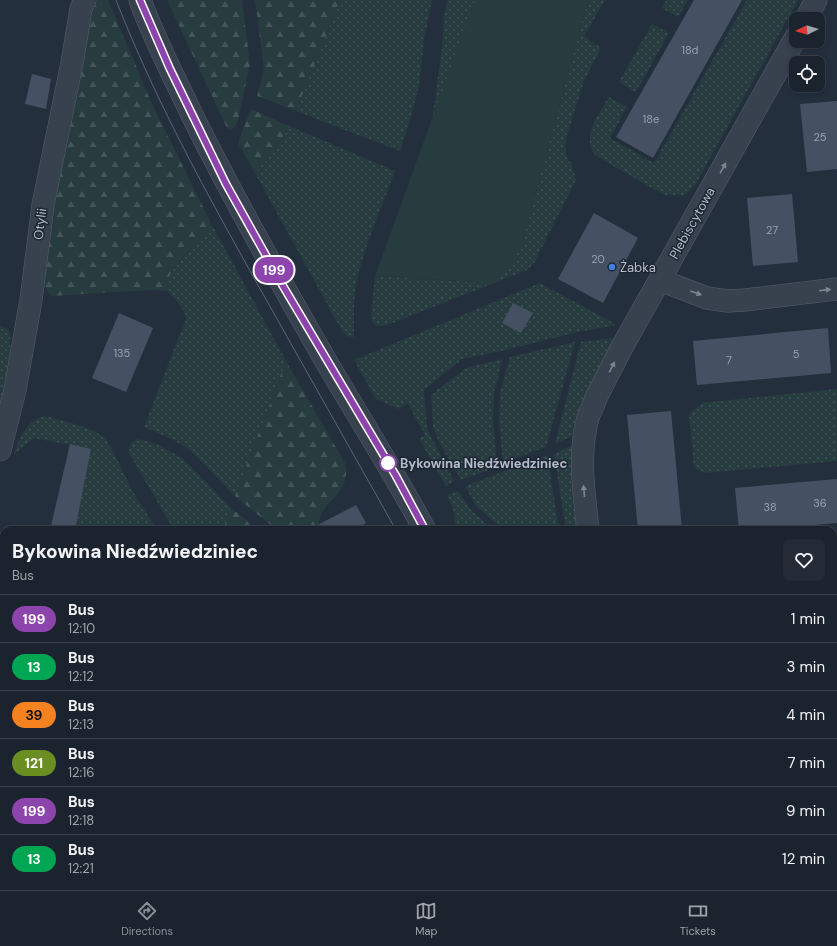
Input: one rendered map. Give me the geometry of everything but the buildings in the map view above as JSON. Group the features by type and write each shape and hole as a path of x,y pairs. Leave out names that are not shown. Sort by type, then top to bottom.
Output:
{"street":[{"name":"Otylii","path":"0,450 15,390 30,307 43,205 72,63 81,9 85,0"},
{"path":"140,0 170,69 226,184 283,286 396,476 423,526"},
{"path":"810,12 816,0"},
{"name":"Plebiscytowa","path":"588,526 582,466 588,417 627,338 790,48"},
{"path":"660,280 707,298 728,301 837,289"}],"green space":[{"path":"98,0 108,0 152,104 212,225 174,269 167,282 168,291 149,290 52,296 47,291 44,283 56,180 90,24 94,8"},
{"path":"167,0 242,0 250,64 238,121 234,128 230,129 226,126"},
{"path":"255,0 340,0 296,111 257,96 264,70"},
{"path":"340,0 432,0 424,40 419,86 400,151 296,111"},
{"path":"448,0 476,0 432,120 442,48 444,14"},
{"path":"475,0 588,0 520,251 492,283 375,276"},
{"path":"588,0 605,0 584,36 601,48 584,81 565,145 567,158 572,165 576,180 534,263 527,270 387,325 377,326 372,322 371,315 375,276 492,283 520,251"},
{"path":"666,0 688,0 678,17 662,8"},
{"path":"747,0 798,0 791,12 789,12 789,16 695,185 685,195 664,195 596,156 590,142 590,134 596,118 609,97 627,107 610,138 654,163"},
{"path":"652,24 669,33 636,92 619,82"},
{"path":"251,109 289,126 278,146 255,173 239,145 239,140"},
{"path":"289,126 395,171 370,238 357,279 354,301 354,337 346,336 342,331 255,173 278,146"},
{"path":"212,225 286,361 235,496 191,451 174,440 144,427 186,319 184,312 168,291 167,281 174,269"},
{"path":"540,283 617,325 578,332 462,359 424,390 427,429 454,481 446,486 419,439 425,435 408,404 398,409 376,399 354,360"},
{"path":"0,325 9,330 10,356 0,403"},
{"path":"614,338 620,341 581,432 555,444 581,342"},
{"path":"575,342 546,447 503,463 499,422 500,393 510,357"},
{"path":"503,359 494,392 493,422 497,467 461,480 439,442 433,426 431,395 466,368"},
{"path":"286,361 346,465 346,474 343,486 323,511 319,526 272,526 235,496"},
{"path":"837,389 837,461 704,473 694,467 689,414 702,403"},
{"path":"44,416 66,421 102,436 118,460 131,488 154,526 74,526 91,449 34,438 14,454 24,431 32,422"},
{"path":"138,439 156,444 182,458 231,508 224,526 172,526 129,453 130,444"},
{"path":"579,442 584,526 565,526 554,454"},
{"path":"547,455 558,526 499,526 477,507 465,486"},
{"path":"458,491 472,511 489,526 456,526 454,512 447,495"},
{"path":"231,508 254,526 224,526"}],"tram line":[{"path":"116,0 147,74 201,182 394,526"}],"bus line":[{"name":"199","path":"140,0 170,69 226,184 328,364 396,476 423,526"}],"place":[{"name":"Żabka","path":"612,267"},
{"name":"Bykowina Niedźwiedziniec","path":"388,463"}]}
